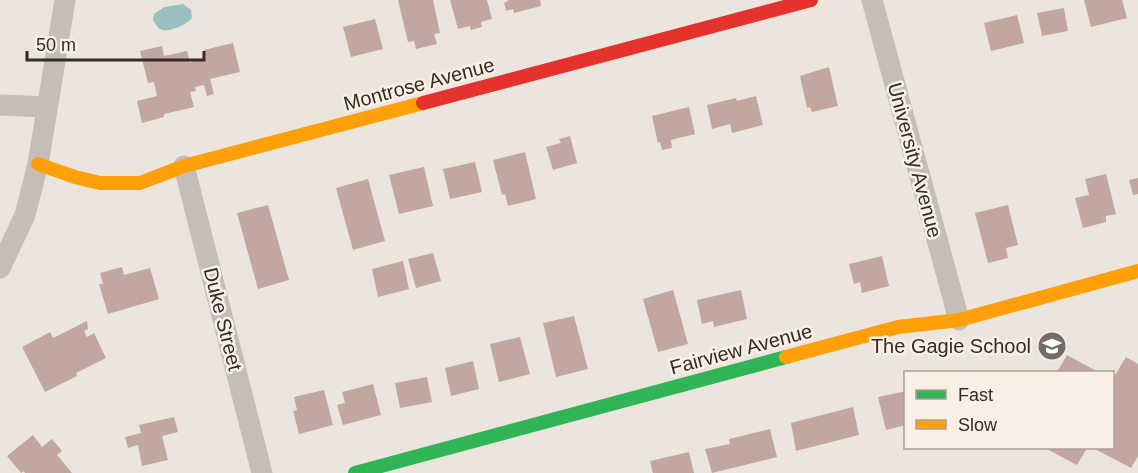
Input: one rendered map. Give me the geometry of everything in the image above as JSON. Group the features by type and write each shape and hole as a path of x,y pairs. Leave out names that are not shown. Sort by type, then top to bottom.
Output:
{"street":[{"path":"0,268 25,215 38,164 65,0"},
{"name":"Montrose Avenue","path":"38,164 78,180 106,185 141,183 184,166 811,0"},
{"name":"University Avenue","path":"872,0 959,320"},
{"path":"0,105 47,107"},
{"name":"Duke Street","path":"184,166 262,473"},
{"name":"Fairview Avenue","path":"355,473 898,327 959,320 1138,271"}],"water":[{"path":"183,4 191,10 192,18 182,25 163,30 153,20 154,14 164,7"}],"building":[{"path":"398,0 433,0 440,33 434,34 437,44 416,49 414,41 408,42"},
{"path":"450,0 487,0 492,19 481,22 482,27 471,30 470,26 458,29"},
{"path":"509,0 540,0 541,6 514,13 513,9 506,11 504,3"},
{"path":"1084,0 1122,0 1127,18 1091,27"},
{"path":"1064,8 1068,31 1042,36 1037,13"},
{"path":"1017,15 1024,43 991,51 984,23"},
{"path":"375,19 383,49 351,57 343,27"},
{"path":"233,43 240,72 210,79 214,94 207,96 204,85 195,87 196,91 190,92 194,107 164,114 164,117 142,123 137,101 157,96 154,82 148,83 140,51 162,46 164,56 187,51 190,62 206,58 204,50"},
{"path":"829,67 838,106 812,112 810,107 807,108 800,76"},
{"path":"756,96 763,125 732,133 730,124 712,129 707,105"},
{"path":"689,107 695,134 671,140 672,148 662,150 660,142 658,143 652,116"},
{"path":"570,136 577,163 553,170 546,147 561,143 559,139"},
{"path":"525,152 536,199 508,206 505,194 502,195 493,160"},
{"path":"475,162 482,192 450,199 443,169"},
{"path":"424,167 433,206 399,214 389,175"},
{"path":"1106,174 1116,214 1106,216 1106,222 1083,228 1075,198 1089,195 1085,179"},
{"path":"1138,178 1138,194 1133,195 1129,180"},
{"path":"368,179 385,241 353,250 336,188"},
{"path":"268,205 289,280 258,289 237,213"},
{"path":"1008,205 1018,245 1006,248 1008,258 988,263 975,213"},
{"path":"433,253 441,281 416,288 408,259"},
{"path":"882,256 889,286 862,293 860,282 854,284 849,264"},
{"path":"403,261 409,289 378,297 372,269"},
{"path":"122,267 124,275 150,268 159,299 108,314 99,284 103,284 100,273"},
{"path":"673,290 688,344 658,352 643,299"},
{"path":"741,290 747,319 714,327 713,321 702,324 697,300"},
{"path":"574,316 588,369 556,377 543,323"},
{"path":"87,321 88,329 84,331 87,337 94,333 106,358 45,392 22,347 50,332 53,338"},
{"path":"520,337 530,374 499,382 490,344"},
{"name":"The Gagie School","path":"1067,355 1096,371 1058,371"},
{"path":"1126,357 1138,364 1138,456 1131,468 1095,449 1114,449 1114,377"},
{"path":"473,361 479,389 451,396 445,368"},
{"path":"427,377 432,402 400,408 395,383"},
{"path":"373,384 381,415 343,425 337,405 345,403 342,392"},
{"path":"324,390 333,425 299,434 293,411 297,410 294,397"},
{"path":"904,391 904,426 886,430 878,397"},
{"path":"853,407 859,435 796,451 791,423"},
{"path":"174,417 178,432 162,436 168,460 142,466 138,445 128,448 125,437 141,433 139,425"},
{"path":"770,429 777,457 712,473 705,449 730,444 729,439"},
{"path":"33,435 42,447 52,439 62,451 57,455 72,473 25,473 24,471 21,473 7,456"},
{"path":"1047,449 1086,449 1077,465"},
{"path":"689,452 694,473 653,473 650,461"}],"traffic: fast":[{"path":"355,473 786,357"}],"traffic: slow":[{"path":"38,164 100,183 140,183 184,166 423,103"},
{"path":"786,357 898,327 959,320 1138,271"}],"traffic: jam":[{"path":"423,103 811,0"}],"place":[{"name":"The Gagie School","path":"1052,346"}]}
